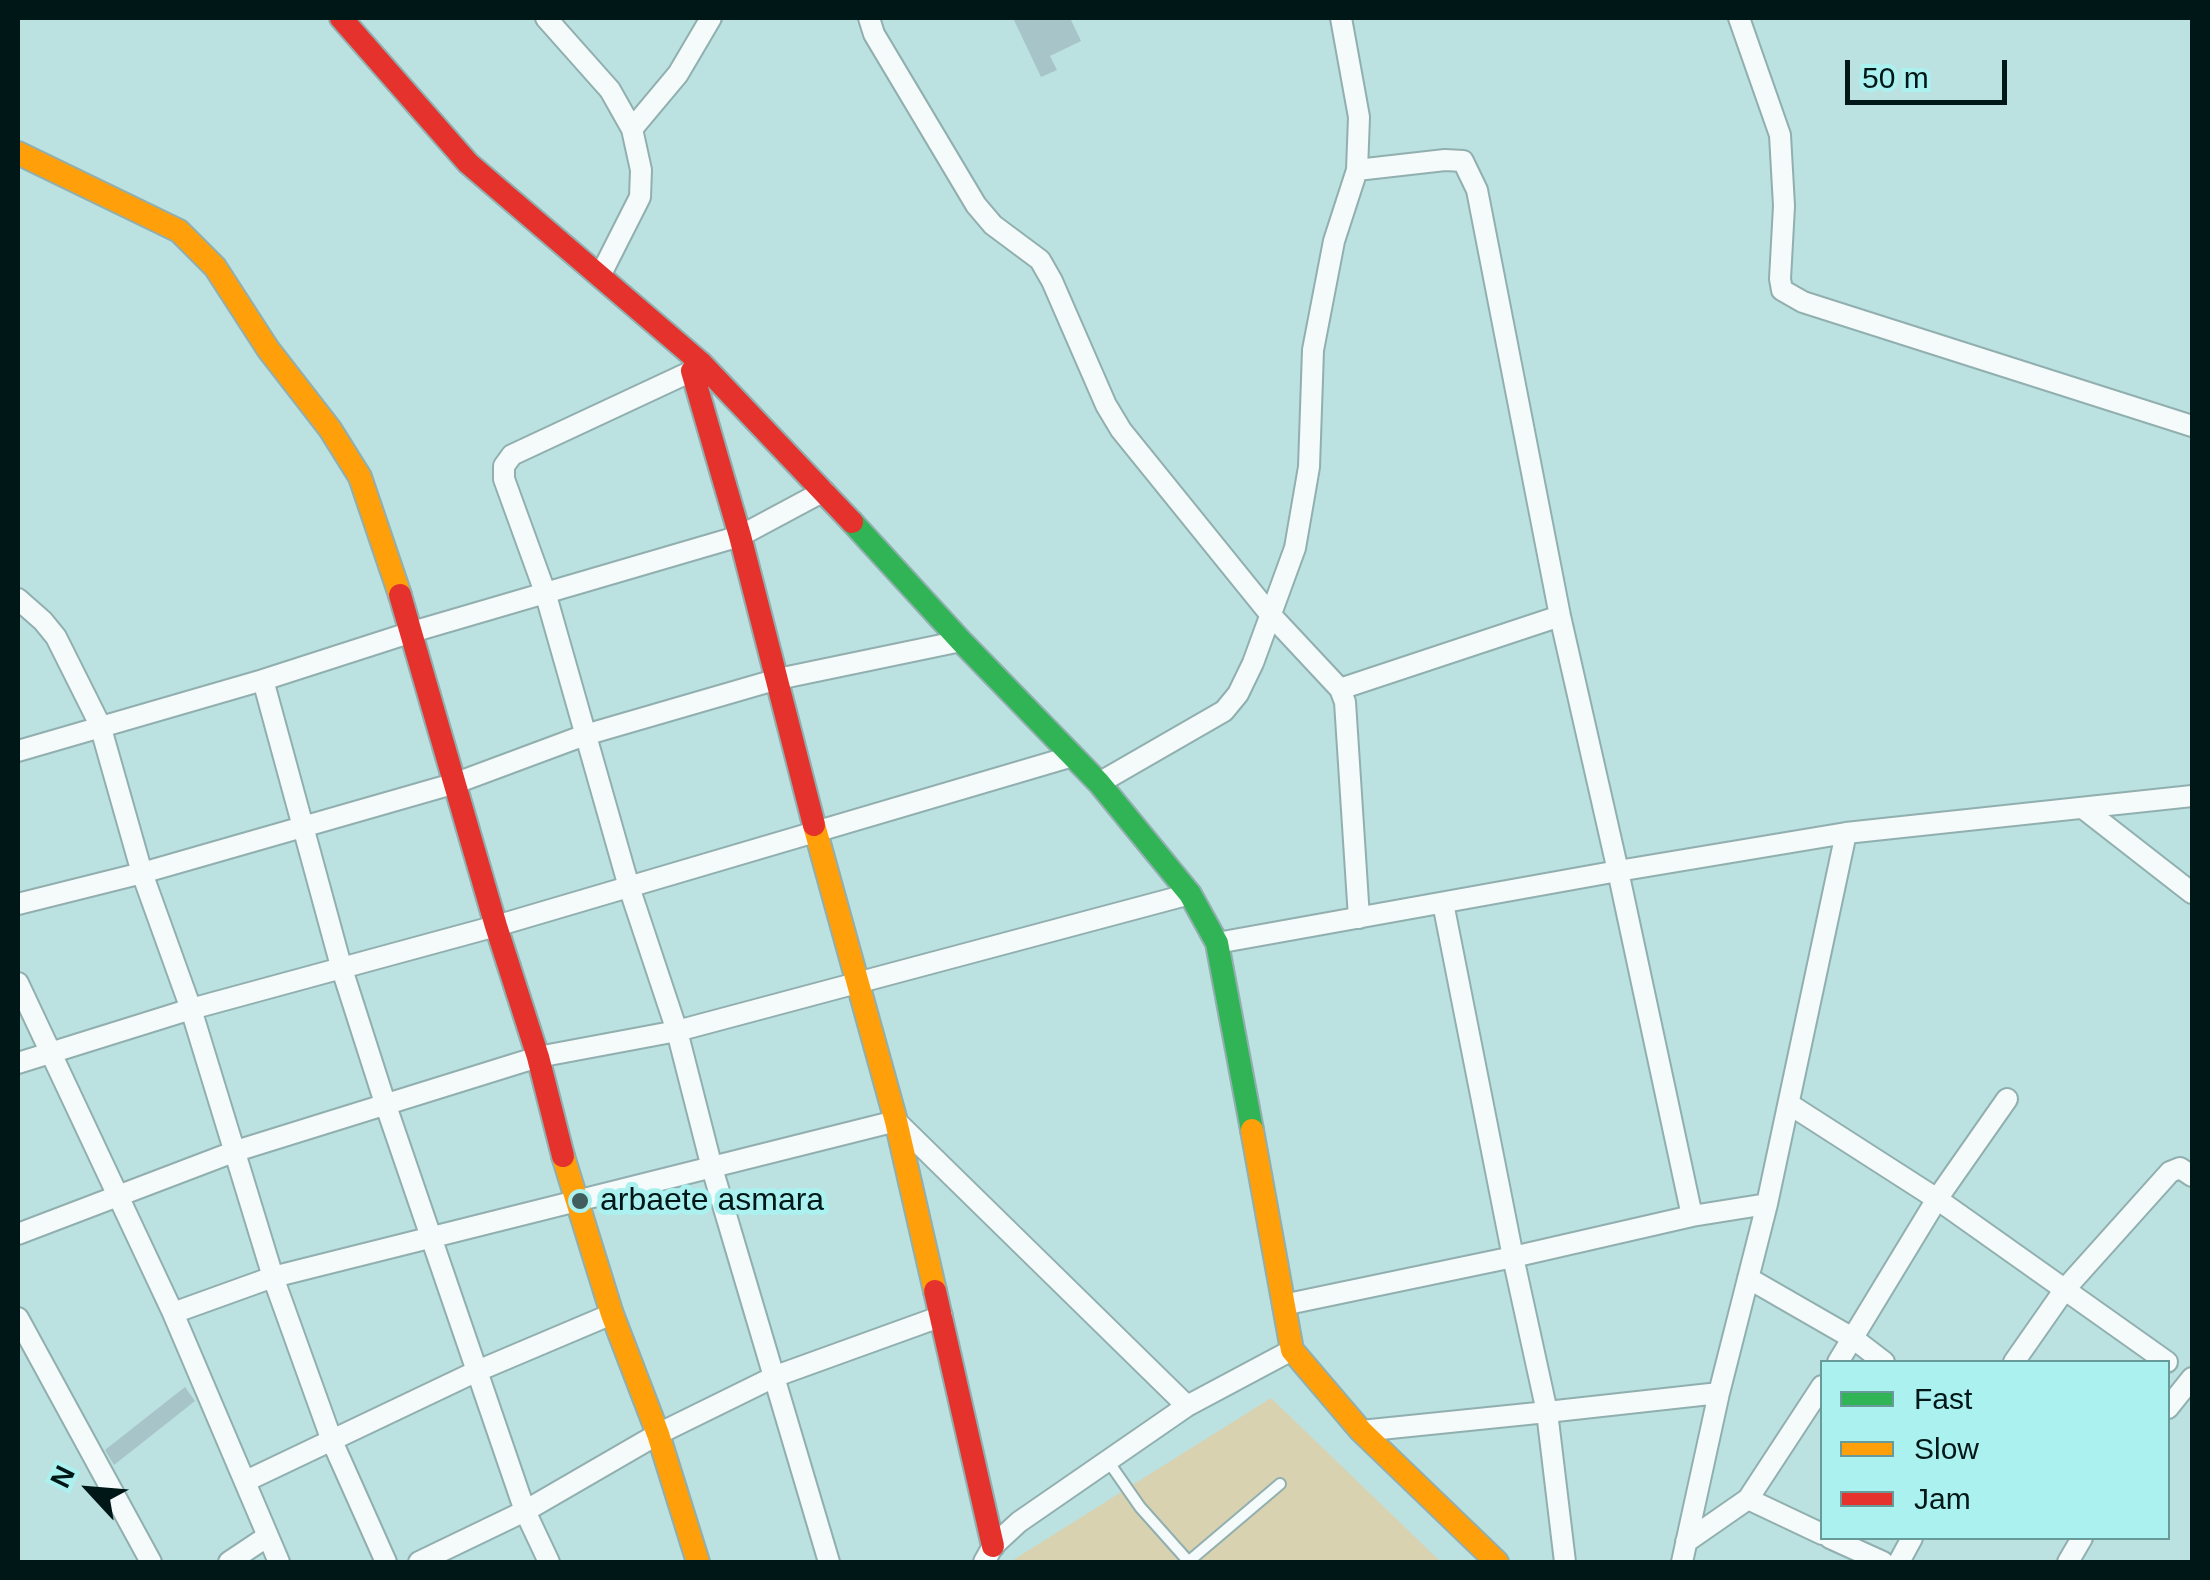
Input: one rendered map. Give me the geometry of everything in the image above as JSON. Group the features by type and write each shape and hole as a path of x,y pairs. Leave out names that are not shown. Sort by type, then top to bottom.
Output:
{"street":[{"path":"341,18 468,163 600,276 824,491 961,641 1099,783 1190,894 1217,942 1292,1350 1361,1432 1497,1562"},
{"path":"546,18 610,90 632,129 641,170 640,198 600,276"},
{"path":"632,129 678,74 711,18"},
{"path":"869,18 874,34 976,205 993,226 1040,260 1120,430 1269,613 1340,689 1345,702 1359,918"},
{"path":"1099,783 1224,711 1254,663 1294,548 1309,467 1314,350 1334,241 1357,170 1359,116 1341,18"},
{"path":"1739,18 1780,135 1784,206 1782,290 1803,302 2192,426"},
{"path":"18,153 180,231 215,267 360,477 412,632 496,926 538,1057 575,1202 658,1434 698,1562"},
{"path":"1357,170 1464,161 1477,190 1560,616 1692,1216"},
{"path":"696,367 815,830 896,1121 942,1316 988,1554"},
{"path":"696,367 512,455 504,466 504,479 545,592 830,1562"},
{"path":"18,750 740,536 824,491"},
{"path":"18,599 56,636 100,724 142,873 191,1009 272,1277 332,1442 386,1562"},
{"path":"1340,689 1560,616"},
{"path":"18,904 142,873 456,782 585,735 778,678 961,641"},
{"path":"263,680 384,1102 525,1512 550,1562"},
{"path":"18,1063 191,1009 496,926 1073,756"},
{"path":"1217,942 1846,833 2192,796"},
{"path":"2082,808 2192,893"},
{"path":"1684,1552 1718,1393 1767,1204 1846,833"},
{"path":"18,1234 236,1151 538,1057 677,1032 1190,894"},
{"path":"1443,903 1547,1412 1565,1562"},
{"path":"18,983 173,1313 280,1562"},
{"path":"1839,1360 1936,1199 2007,1098"},
{"path":"1789,1104 1936,1199 2163,1360"},
{"path":"173,1313 272,1277 896,1121"},
{"path":"896,1121 1187,1406"},
{"path":"2015,1360 2064,1290 2170,1172 2180,1168 2192,1176"},
{"path":"1283,1305 1692,1216 1767,1204"},
{"path":"1748,1278 1881,1360"},
{"path":"246,1481 475,1372 612,1314"},
{"path":"419,1562 525,1512 658,1434 776,1376 942,1316"},
{"path":"18,1318 151,1562"},
{"path":"988,1554 1019,1522 1187,1406 1292,1350"},
{"path":"2170,1365 2192,1379 2170,1406"},
{"path":"1684,1552 1748,1498 1820,1389"},
{"path":"1361,1432 1718,1393"},
{"path":"1748,1498 1820,1533"},
{"path":"229,1562 268,1536"},
{"path":"1834,1540 1883,1562"},
{"path":"1898,1562 1911,1540"},
{"path":"2068,1562 2081,1540"}],"lane":[{"path":"1108,1462 1140,1507 1188,1562 1280,1484"}],"shaded area":[{"path":"1271,1398 1441,1562 1010,1562"}],"building":[{"path":"1013,18 1070,18 1081,41 1050,56 1057,70 1041,77"},
{"path":"185,1387 195,1401 114,1465 105,1450"}],"traffic: fast":[{"path":"852,522 1099,783 1190,894 1217,943 1252,1130"}],"traffic: slow":[{"path":"18,153 179,231 215,267 360,477 400,595"},
{"path":"814,825 896,1121 935,1291"},
{"path":"1252,1130 1292,1350 1361,1431 1497,1562"},
{"path":"563,1156 612,1314 658,1434 698,1562"}],"traffic: jam":[{"path":"341,18 468,163 701,363 852,522"},
{"path":"701,363 692,371 740,536 814,825"},
{"path":"400,595 538,1057 563,1156"},
{"path":"935,1291 993,1546"}],"place":[{"name":"arbaete asmara","path":"580,1201"}]}
